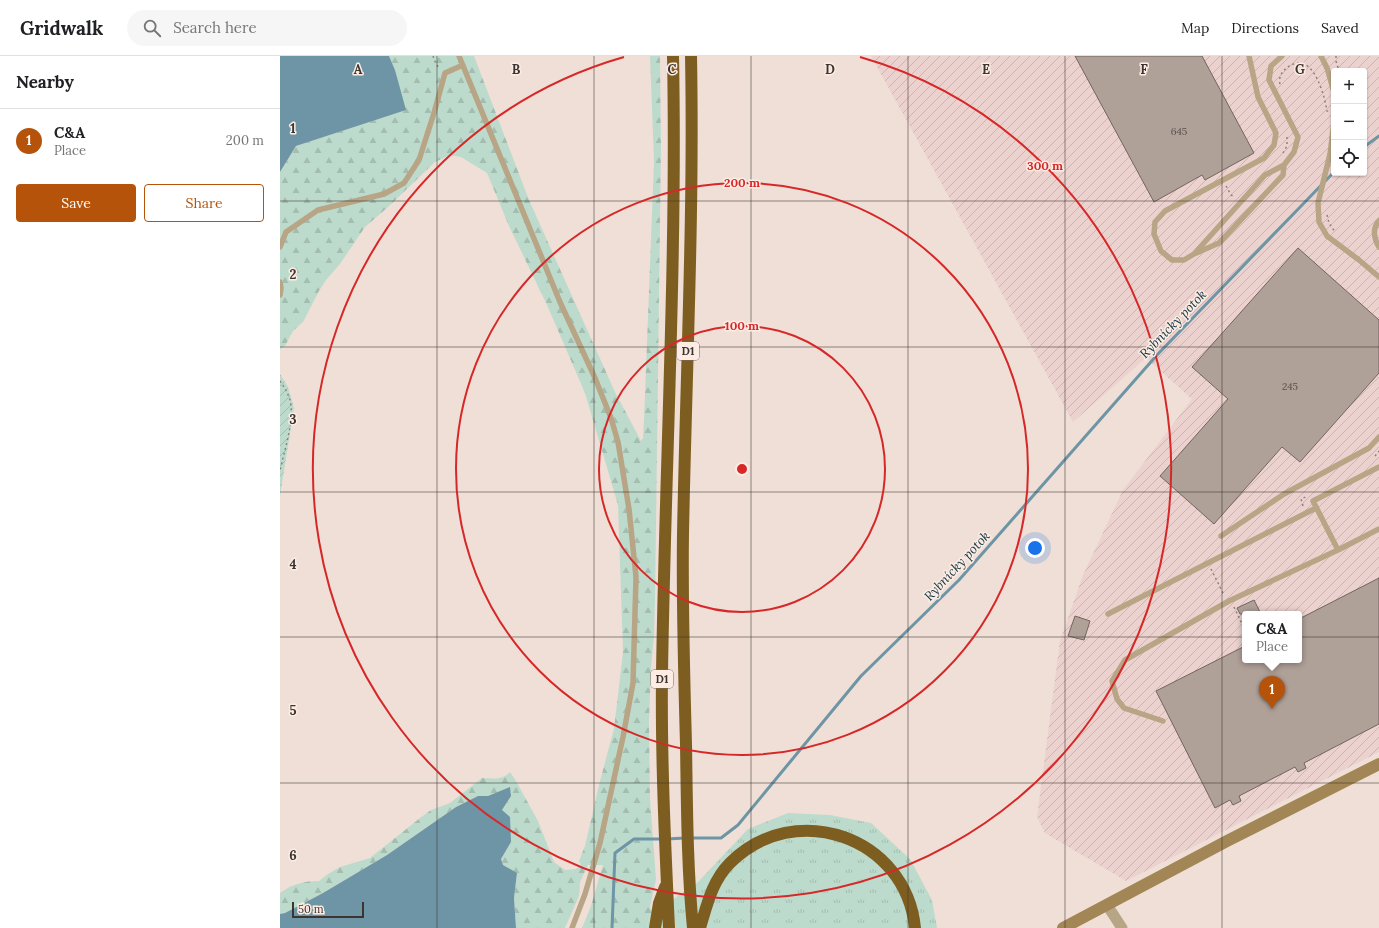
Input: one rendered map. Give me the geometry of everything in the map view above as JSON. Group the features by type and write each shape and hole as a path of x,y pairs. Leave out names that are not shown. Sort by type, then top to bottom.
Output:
{"highway":[{"name":"D1","path":"669,928 664,825 662,675 674,198 673,56"},
{"name":"D1","path":"691,56 691,199 683,536 684,653 690,903 693,928"},
{"path":"700,928 714,887 730,863 745,851 763,840 776,835 798,831 829,832 865,847 886,863 903,886 914,915 915,928"},
{"path":"655,928 659,903 666,884"}],"main road":[{"path":"1063,928 1227,841 1379,764"}],"street":[{"path":"1107,905 1122,928"}],"lane":[{"path":"459,56 560,302 595,378 611,418 618,442 630,516 636,577 633,683 600,843 583,901 572,928"},
{"path":"1249,56 1258,97 1276,133 1274,145 1264,158 1165,211 1155,222 1154,234 1161,251 1172,260 1184,260 1219,243 1283,175 1284,165"},
{"path":"1194,254 1265,175 1284,165 1294,152 1298,137 1269,80 1271,66 1282,56"},
{"path":"1321,56 1327,68 1331,82"},
{"path":"280,247 286,232 318,210 384,194 404,183 419,160 445,73 463,65"},
{"path":"1332,140 1330,154 1318,203 1319,222 1327,236 1379,277"},
{"path":"1379,220 1376,224 1374,238 1379,247"},
{"path":"280,282 280,295"},
{"path":"1221,536 1284,494 1369,448 1379,437"},
{"path":"1338,550 1313,501 1379,467"},
{"path":"1108,614 1316,508"},
{"path":"1163,720 1124,708 1117,699 1112,681 1125,660 1229,601 1379,529"}],"path":[{"path":"433,56 436,64 445,73"},
{"path":"1336,56 1338,68"},
{"path":"1327,214 1334,231 1339,236"},
{"path":"280,381 289,397 291,410 290,424 280,471"},
{"path":"1375,456 1379,451"}],"shaded area":[{"path":"871,56 1379,56 1379,752 1126,881 1045,833 1037,817 1060,641 1083,575 1123,490 1192,399 1146,358 1073,422"}],"green space":[{"path":"389,56 474,56 529,200 615,392 641,441 643,438 644,420 654,162 650,56 660,56 661,148 655,599 649,723 650,799 656,879 650,907 653,913 649,916 647,928 582,928 591,906 603,865 588,865 580,882 579,896 565,928 516,928 514,898 517,874 503,865 501,859 511,842 502,810 511,796 510,788 488,796 478,796 456,807 387,855 323,893 285,913 280,914 280,893 289,887 319,881 340,867 370,858 431,810 450,803 482,778 500,778 504,777 510,772 538,821 554,862 565,870 576,869 581,865 579,861 585,846 614,729 623,652 618,505 585,393 547,305 509,226 487,173 461,157 450,155 435,162 365,227 340,264 326,280 303,322 293,331 285,346 280,349 280,172 296,146 405,110 395,70"},
{"path":"280,374 288,387 294,408 280,496"},
{"path":"788,813 830,815 871,823 910,859 932,900 937,928 647,928 649,916 698,882 748,829"}],"water":[{"path":"280,56 389,56 395,70 406,110 296,146 280,172"},
{"path":"510,787 511,796 502,810 510,817 511,842 501,859 503,865 517,873 514,898 516,928 280,928 280,914 285,913 323,893 387,855 456,807 478,796 488,796"}],"building":[{"path":"1075,56 1202,56 1254,153 1205,180 1202,175 1154,202"},
{"path":"1298,248 1379,320 1379,373 1300,462 1282,447 1214,524 1160,476 1228,399 1192,367"},
{"path":"1379,578 1379,724 1304,763 1306,768 1298,772 1295,767 1239,796 1241,801 1233,805 1230,800 1215,808 1156,691 1242,648 1242,663 1302,663 1302,617"},
{"path":"1254,600 1260,611 1242,611 1242,614 1240,614 1237,608"},
{"path":"1075,616 1090,621 1084,640 1068,636"}],"waterway":[{"name":"Rybnícky potok","path":"1367,145 1379,136"},
{"name":"Rybnícky potok","path":"691,838 721,838 738,825 861,676 959,580 1157,355 1331,175"},
{"name":"Rybnícky potok","path":"667,839 685,838"},
{"name":"Rybnícky potok","path":"612,928 615,853 634,839 661,839"}],"place":[{"name":"C&A","path":"1272,709"}]}
